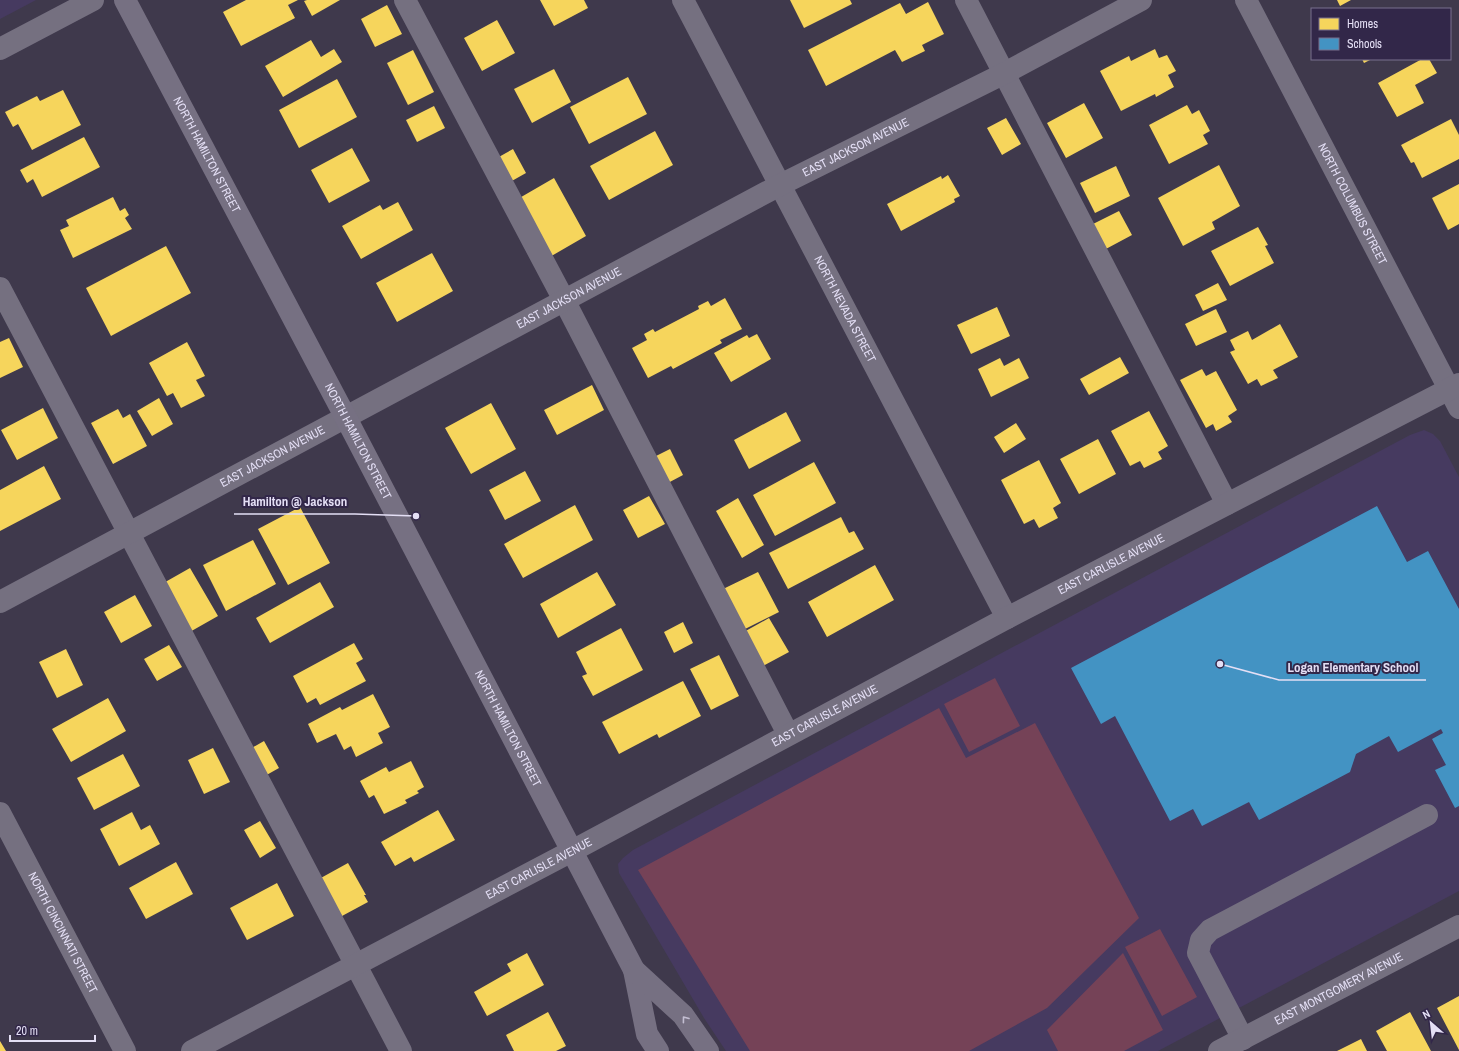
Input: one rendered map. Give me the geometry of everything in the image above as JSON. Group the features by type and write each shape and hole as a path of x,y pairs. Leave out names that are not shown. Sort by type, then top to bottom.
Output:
{"main road":[{"name":"NORTH HAMILTON STREET","path":"125,0 346,418 634,970 647,1034 658,1051"},
{"name":"NORTH HAMILTON STREET","path":"634,970 683,1015 708,1051"}],"street":[{"path":"0,49 93,0"},
{"path":"405,0 564,300 788,734"},
{"name":"NORTH NEVADA STREET","path":"683,0 1007,618"},
{"path":"966,0 1227,504"},
{"name":"EAST JACKSON AVENUE","path":"0,602 780,185 1005,73 1142,0"},
{"name":"NORTH COLUMBUS STREET","path":"1246,0 1454,386 1459,408"},
{"path":"0,288 401,1051"},
{"name":"EAST CARLISLE AVENUE","path":"192,1051 572,851 1007,618 1454,386"},
{"name":"NORTH CINCINNATI STREET","path":"0,813 125,1051"},
{"path":"1243,1039 1198,953 1200,940 1210,930 1427,815"},
{"name":"EAST MONTGOMERY AVENUE","path":"1219,1051 1459,926"}],"shaded area":[{"path":"0,0 36,0 0,19"},
{"path":"1424,430 1433,434 1440,441 1459,477 1459,891 1158,1051 726,1051 704,1018 619,873 618,864 623,858 633,850 1410,435"},
{"path":"995,678 1020,726 969,752 944,704"},
{"path":"939,708 966,758 1035,723 1139,918 1047,1008 969,1051 750,1051 638,870"},
{"path":"1160,929 1197,997 1162,1016 1125,947"},
{"path":"1123,953 1163,1030 1124,1051 1058,1051 1047,1030"}],"building: Homes":[{"path":"246,0 298,0 288,5 295,18 241,46 223,12"},
{"path":"340,0 312,16 304,1"},
{"path":"540,0 584,0 588,8 554,26"},
{"path":"790,0 850,0 852,4 804,28"},
{"path":"1337,0 1351,0 1340,6"},
{"path":"928,2 944,34 922,45 925,51 902,62 895,50 826,86 808,50 900,3 906,14"},
{"path":"387,5 402,34 375,47 361,19"},
{"path":"497,20 515,53 482,71 464,38"},
{"path":"311,40 321,57 334,49 342,62 283,97 265,66"},
{"path":"1155,49 1159,58 1167,55 1176,71 1168,75 1174,87 1156,97 1155,94 1121,111 1100,71 1129,56 1131,61"},
{"path":"413,50 434,92 408,105 387,63"},
{"path":"1362,60 1370,60 1364,63"},
{"path":"1420,60 1430,60 1437,73 1415,85 1424,103 1397,117 1378,83"},
{"path":"554,69 571,102 532,123 514,89"},
{"path":"628,77 647,114 589,144 570,107"},
{"path":"337,79 357,117 299,148 279,110"},
{"path":"63,90 81,125 32,150 18,124 13,127 5,112 37,96 40,101"},
{"path":"1084,103 1103,138 1066,158 1047,123"},
{"path":"1187,105 1192,114 1199,110 1210,131 1203,135 1208,144 1169,164 1149,125"},
{"path":"434,106 445,128 417,142 406,120"},
{"path":"1006,118 1021,144 1002,155 987,128"},
{"path":"1451,119 1459,135 1459,159 1422,178 1414,162 1411,163 1401,145"},
{"path":"655,131 673,165 609,200 590,166"},
{"path":"84,137 100,167 42,197 33,179 27,183 20,170"},
{"path":"352,148 370,181 329,203 311,170"},
{"path":"513,149 526,173 510,182 497,158"},
{"path":"1219,165 1240,206 1212,222 1215,229 1183,246 1158,198"},
{"path":"1116,166 1130,196 1095,213 1080,183"},
{"path":"948,175 960,196 954,199 955,202 901,231 887,204 941,176 942,179"},
{"path":"554,178 586,236 548,258 516,200"},
{"path":"1459,184 1459,224 1448,230 1432,198"},
{"path":"113,197 120,211 125,208 129,215 125,218 132,229 73,258 60,230 69,226 66,220"},
{"path":"398,202 413,230 361,259 342,226 380,205 383,210"},
{"path":"1119,211 1132,235 1104,250 1091,225"},
{"path":"1258,227 1268,245 1265,246 1274,263 1230,286 1211,251"},
{"path":"166,246 191,293 111,336 86,288"},
{"path":"432,253 453,291 397,322 376,283"},
{"path":"1218,283 1227,300 1203,311 1195,295"},
{"path":"725,298 742,329 720,340 722,343 673,369 671,366 648,378 632,348 647,340 644,334 653,329 655,332 699,309 698,306 708,301 711,306"},
{"path":"997,307 1010,336 971,354 957,325"},
{"path":"1216,309 1227,332 1196,346 1185,324"},
{"path":"1280,324 1298,357 1273,370 1278,378 1261,386 1257,379 1248,384 1230,352 1235,350 1230,340 1248,331 1252,340"},
{"path":"757,334 771,359 731,382 714,353 747,335 749,338"},
{"path":"9,338 23,367 0,378 0,342"},
{"path":"187,342 205,376 196,380 205,396 181,408 173,393 167,396 149,363"},
{"path":"1120,357 1129,373 1089,395 1080,379"},
{"path":"1000,358 1004,366 1019,358 1029,378 991,397 978,369"},
{"path":"1202,369 1206,376 1216,371 1237,410 1228,416 1232,422 1216,431 1213,424 1206,428 1180,380"},
{"path":"592,385 604,410 557,435 544,410"},
{"path":"159,398 173,424 152,436 137,411"},
{"path":"491,403 516,449 471,474 445,428"},
{"path":"43,408 58,438 17,460 1,430"},
{"path":"118,409 123,418 130,414 147,446 113,464 91,423"},
{"path":"1149,411 1168,446 1158,452 1162,459 1144,468 1140,461 1130,466 1111,431"},
{"path":"786,412 801,441 749,469 734,440"},
{"path":"1016,423 1026,439 1004,453 994,437"},
{"path":"1098,439 1116,474 1079,494 1060,459"},
{"path":"670,449 683,475 666,484 652,458"},
{"path":"1039,460 1061,503 1053,508 1058,518 1039,528 1034,519 1024,524 1001,480"},
{"path":"814,462 836,503 775,536 753,495"},
{"path":"44,466 61,499 0,531 0,490"},
{"path":"525,471 541,501 505,520 489,490"},
{"path":"649,496 665,524 638,538 623,510"},
{"path":"738,498 764,545 742,558 716,511"},
{"path":"575,505 593,540 523,578 504,544"},
{"path":"300,507 330,563 288,585 258,529"},
{"path":"841,517 849,533 854,531 864,549 788,589 769,553"},
{"path":"253,540 276,584 226,611 203,565"},
{"path":"875,565 894,600 827,637 808,602"},
{"path":"190,568 218,616 188,633 160,585"},
{"path":"597,572 616,605 558,638 540,604"},
{"path":"758,572 779,612 741,631 721,590"},
{"path":"320,582 334,607 270,643 256,618"},
{"path":"135,595 152,626 121,643 104,612"},
{"path":"769,618 789,652 761,667 742,633"},
{"path":"683,622 693,643 674,653 664,632"},
{"path":"621,628 643,670 593,696 582,676 587,674 576,652"},
{"path":"354,643 363,659 356,663 366,681 320,705 316,698 307,703 293,676"},
{"path":"169,645 182,667 157,681 144,659"},
{"path":"66,649 83,685 57,698 39,662"},
{"path":"719,655 739,696 711,710 690,669"},
{"path":"683,681 701,716 659,738 657,734 619,754 602,722"},
{"path":"373,694 390,727 378,733 383,743 356,757 351,746 344,750 336,734 317,743 308,724 340,707 342,710"},
{"path":"108,698 126,731 71,762 52,729"},
{"path":"264,741 279,768 263,777 248,750"},
{"path":"213,748 230,782 204,794 188,760"},
{"path":"123,754 140,786 94,810 77,778"},
{"path":"411,761 424,787 417,791 419,793 405,800 407,803 384,814 374,795 369,798 360,781 386,767 389,772"},
{"path":"438,810 455,840 414,862 411,857 395,866 381,842"},
{"path":"132,812 141,830 150,825 160,844 119,866 100,829"},
{"path":"260,821 276,848 260,858 244,830"},
{"path":"176,862 193,894 146,919 129,888"},
{"path":"348,863 366,895 364,895 368,902 342,916 319,879"},
{"path":"277,883 294,916 247,940 230,908"},
{"path":"527,953 544,985 487,1016 474,992 511,971 507,964"},
{"path":"1459,996 1459,1050 1437,1008"},
{"path":"548,1012 566,1046 556,1051 514,1051 506,1035"},
{"path":"1410,1012 1431,1051 1387,1051 1376,1031"},
{"path":"1361,1039 1367,1051 1337,1051"},
{"path":"0,1041 6,1051 0,1051"}],"building: Schools":[{"path":"1377,506 1407,562 1428,551 1459,609 1459,806 1455,808 1435,770 1446,765 1432,739 1443,733 1441,729 1398,752 1389,736 1356,754 1350,772 1259,820 1249,802 1202,826 1193,809 1170,821 1115,716 1101,724 1071,668"}],"place":[{"name":"Hamilton @ Jackson","path":"416,516"},
{"name":"Logan Elementary School","path":"1220,664"}]}
